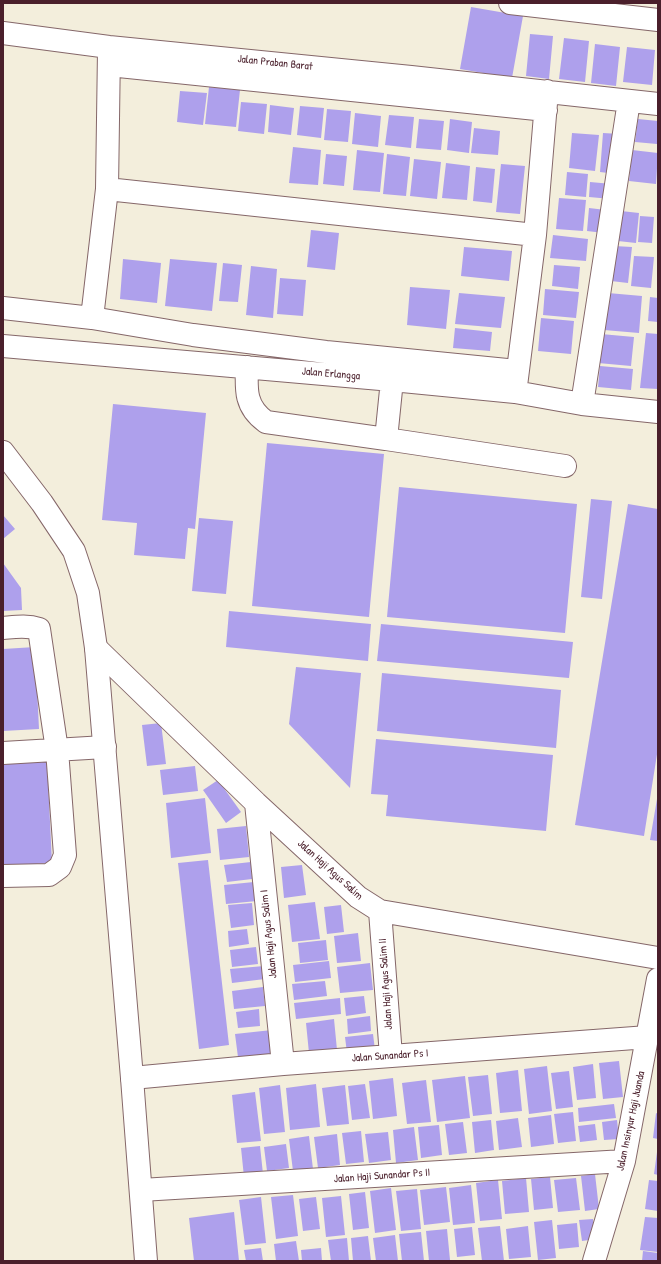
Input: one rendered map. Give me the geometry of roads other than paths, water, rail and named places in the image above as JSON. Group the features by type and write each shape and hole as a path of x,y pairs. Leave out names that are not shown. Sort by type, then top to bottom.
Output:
{"main road":[{"path":"510,3 658,20"},
{"name":"Jalan Praban Barat","path":"3,33 109,56 546,100 629,101 658,104"},
{"path":"92,318 107,189 109,56"},
{"path":"515,392 535,235 546,100"},
{"path":"582,404 629,101"},
{"path":"107,189 535,235"},
{"path":"3,308 92,318 193,335 326,352 517,371"},
{"name":"Jalan Erlangga","path":"3,346 515,392 582,404 658,412"},
{"path":"247,367 246,392 251,407 257,416 266,422 565,466"},
{"path":"386,439 392,380"},
{"path":"4,455 42,503 74,551 88,593 96,648 105,747 146,1261"},
{"path":"3,628 24,626 39,629 58,750 65,855 60,867 49,875 3,876"},
{"name":"Jalan Haji Agus Salim","path":"96,648 256,803 358,897 380,911 658,958"},
{"path":"3,753 105,747"},
{"name":"Jalan Haji Agus Salim I","path":"256,803 283,1064"},
{"name":"Jalan Haji Agus Salim II","path":"380,911 391,1056"},
{"name":"Jalan Insinyur Haji Juanda","path":"594,1261 624,1161 658,980"},
{"name":"Jalan Sunandar Ps I","path":"132,1078 283,1064 648,1036"},
{"name":"Jalan Haji Sunandar Ps II","path":"141,1190 624,1161"}]}
